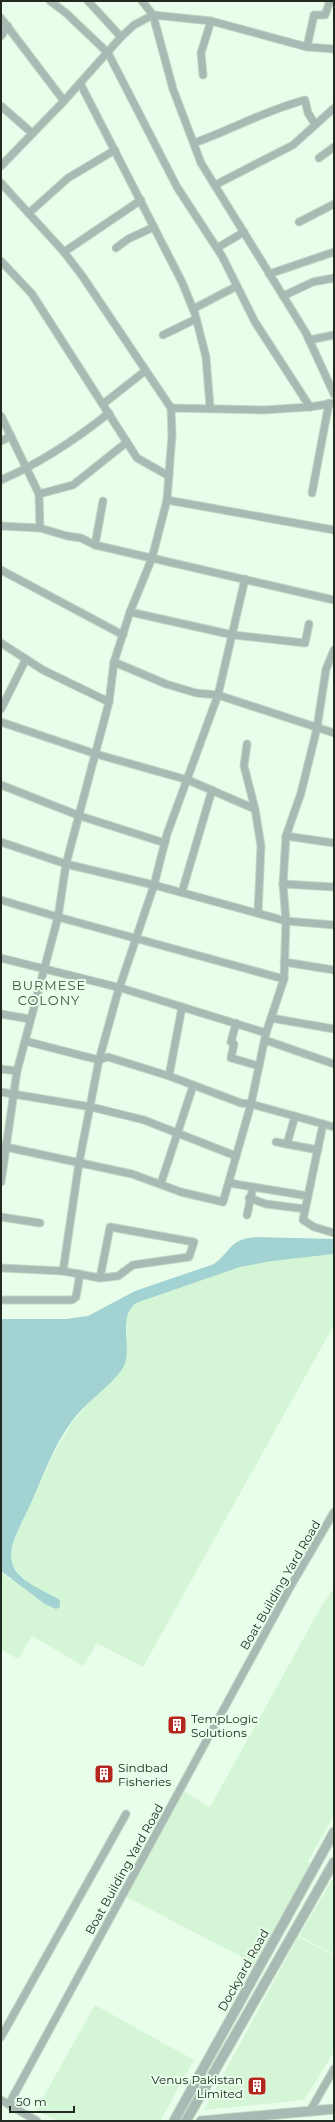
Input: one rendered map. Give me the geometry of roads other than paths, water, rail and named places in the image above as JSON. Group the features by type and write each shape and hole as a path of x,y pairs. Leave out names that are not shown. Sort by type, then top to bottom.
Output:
{"street":[{"path":"50,1 66,13 108,52 177,187 217,248 255,322 310,407"},
{"path":"88,1 121,37"},
{"path":"142,1 153,15 173,89 202,163 309,340 334,394"},
{"path":"307,47 314,15 324,14 330,1"},
{"path":"1,166 80,83 121,37 134,25 153,15 211,21 307,47 334,49"},
{"path":"1,18 64,100"},
{"path":"203,75 201,53 211,21"},
{"path":"1,36 8,26"},
{"path":"80,83 141,200 182,282 193,309 206,358 210,407"},
{"path":"194,143 222,133 248,119 305,100 308,113 315,124"},
{"path":"1,106 32,133"},
{"path":"215,185 293,145 334,108"},
{"path":"319,158 334,147"},
{"path":"29,213 68,178 115,150"},
{"path":"1,183 64,252 171,408 172,435 167,500 152,558 130,612 114,662 109,702 80,816 66,864 58,917 30,1019 12,1094 4,1146 1,1182"},
{"path":"64,252 141,200"},
{"path":"299,222 334,204"},
{"path":"116,248 128,239 154,227"},
{"path":"217,248 244,232"},
{"path":"269,274 334,252"},
{"path":"2,265 32,294 137,458 169,476"},
{"path":"283,296 313,282 334,278"},
{"path":"193,309 237,286"},
{"path":"163,335 196,319"},
{"path":"309,340 334,335"},
{"path":"103,404 145,371"},
{"path":"171,408 210,407 264,410 310,407 332,403 312,493"},
{"path":"1,480 27,469 78,438 109,414"},
{"path":"1,416 39,494 40,528"},
{"path":"1,441 11,436"},
{"path":"39,494 73,485 127,442"},
{"path":"167,500 334,530"},
{"path":"95,545 103,501"},
{"path":"1,526 40,528 67,536 81,538 95,545 334,600"},
{"path":"1,570 123,635"},
{"path":"63,1270 80,1163 99,1060 138,939 165,843 218,695 245,579"},
{"path":"130,612 233,635 305,643 309,624"},
{"path":"1,643 43,670 109,702"},
{"path":"4,1146 132,1174 161,1183 181,1192 223,1202 251,1104 265,1037 284,979 286,921 283,884 286,836 301,793 318,728 326,669 334,650"},
{"path":"1,709 26,659"},
{"path":"114,662 166,684 196,692 218,695 334,733"},
{"path":"1,722 96,754 188,780 255,808"},
{"path":"247,744 244,766 255,808 261,846 258,913"},
{"path":"1,785 80,816 165,843"},
{"path":"182,892 212,790"},
{"path":"286,836 334,843"},
{"path":"1,842 66,864 182,892 286,921 334,926"},
{"path":"283,884 334,887"},
{"path":"1,900 284,979"},
{"path":"1,958 121,988 236,1023 265,1037 334,1064"},
{"path":"284,962 334,970"},
{"path":"169,1076 182,1007"},
{"path":"1,1014 30,1019"},
{"path":"271,1018 334,1029"},
{"path":"236,1023 231,1042 234,1044 231,1058 259,1066"},
{"path":"25,1041 99,1060 108,1057 169,1076 241,1103 251,1104 334,1127"},
{"path":"1,1068 17,1071"},
{"path":"161,1183 193,1086"},
{"path":"1,1092 91,1107 144,1120 236,1156"},
{"path":"287,1144 295,1116"},
{"path":"323,1124 303,1220 314,1228 334,1233"},
{"path":"276,1142 318,1150"},
{"path":"229,1183 308,1196"},
{"path":"247,1215 249,1198 253,1187"},
{"path":"249,1198 266,1204 305,1209"},
{"path":"1,1217 40,1223"},
{"path":"1,1268 63,1270 100,1278 118,1276 132,1266 189,1257 194,1242 110,1227 100,1278"},
{"path":"1,1300 72,1300 76,1297 80,1274"},
{"name":"Boat Building Yard Road","path":"9,2104 285,1596 334,1512"},
{"path":"1,2037 126,1814"},
{"name":"Dockyard Road","path":"176,2121 334,1832"},
{"path":"186,2121 334,1862"},
{"path":"310,2111 334,2069"},
{"path":"1,2100 37,2121"},
{"path":"201,2121 334,2109"}],"water":[{"path":"247,1238 334,1239 334,1254 272,1261 240,1267 136,1303 130,1310 126,1326 127,1354 125,1363 115,1378 78,1414 66,1430 49,1461 12,1547 11,1555 16,1572 40,1590 60,1600 60,1607 56,1609 45,1604 1,1571 1,1319 66,1319 88,1316 135,1291 214,1264 236,1243"}],"place":[{"name":"TempLogic Solutions","path":"177,1725"},
{"name":"Sindbad Fisheries","path":"104,1774"},
{"name":"Venus Pakistan Limited","path":"257,2086"}],"district":[{"name":"BURMESE COLONY","path":"49,992"}]}
